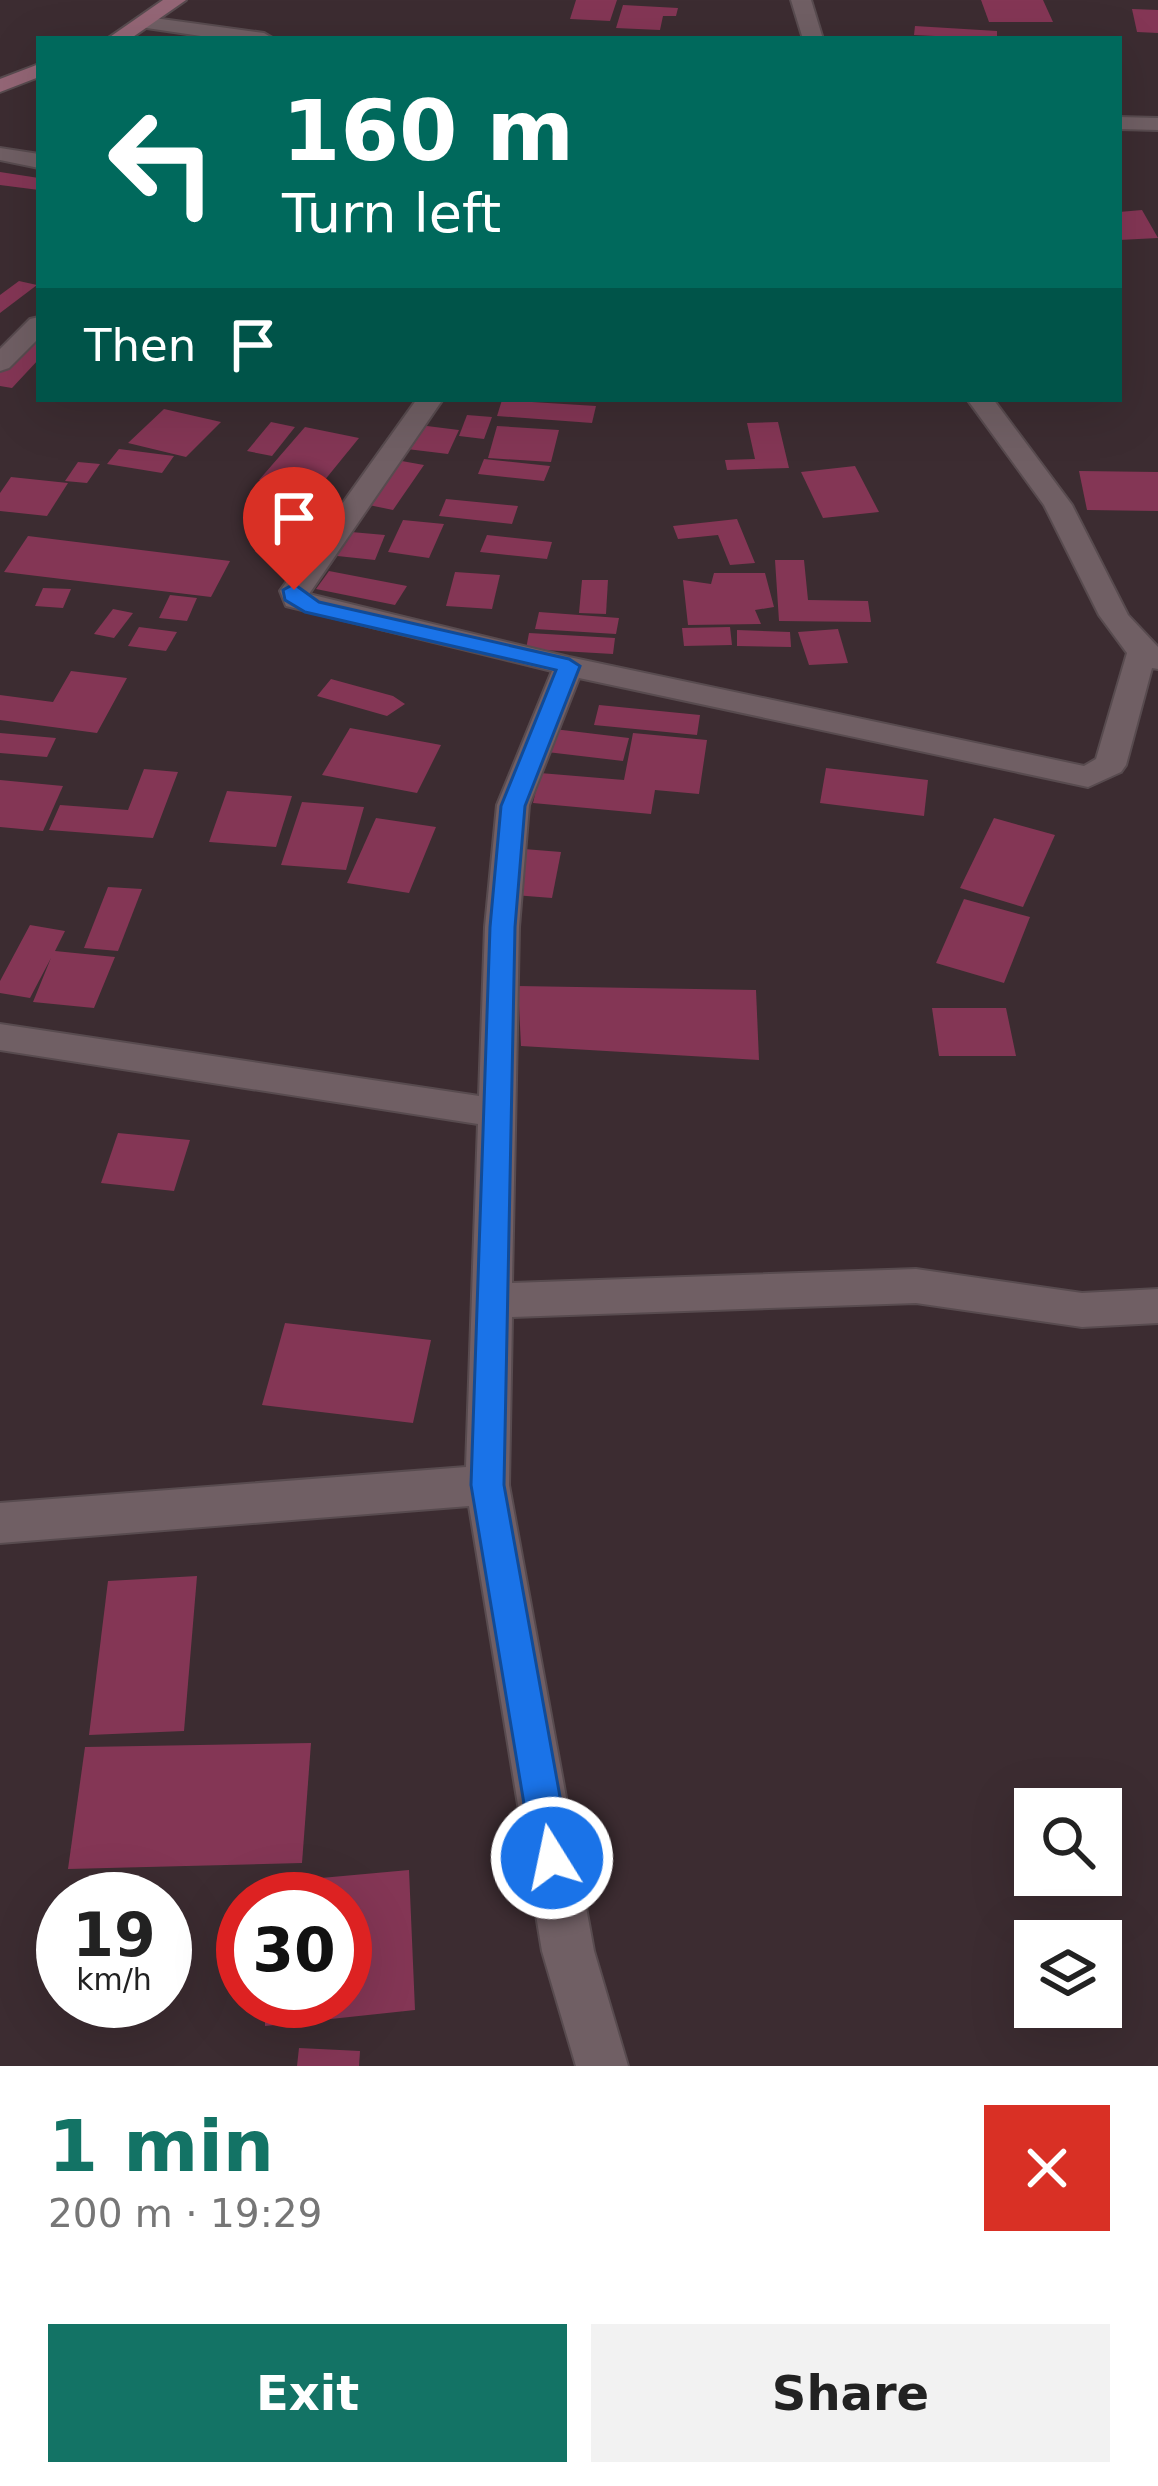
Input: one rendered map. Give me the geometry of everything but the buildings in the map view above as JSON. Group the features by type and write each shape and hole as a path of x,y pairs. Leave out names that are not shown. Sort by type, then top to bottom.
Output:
{"street":[{"path":"122,36 176,0"},
{"path":"801,0 811,36"},
{"path":"147,23 242,36"},
{"path":"0,86 36,71"},
{"path":"1122,123 1158,124"},
{"path":"0,154 36,160"},
{"path":"0,363 36,327"},
{"path":"428,402 294,590 296,600 569,666 1088,777 1110,765 1150,657 1061,509 982,402"},
{"path":"569,666 513,806 502,927 487,1485 568,1951 602,2066"},
{"path":"0,1037 497,1113"},
{"path":"492,1301 916,1286 1082,1310 1158,1306"},
{"path":"0,1522 487,1485"}],"route":[{"path":"294,590 296,600 313,607 569,666 513,806 502,927 487,1485 552,1858"}]}
